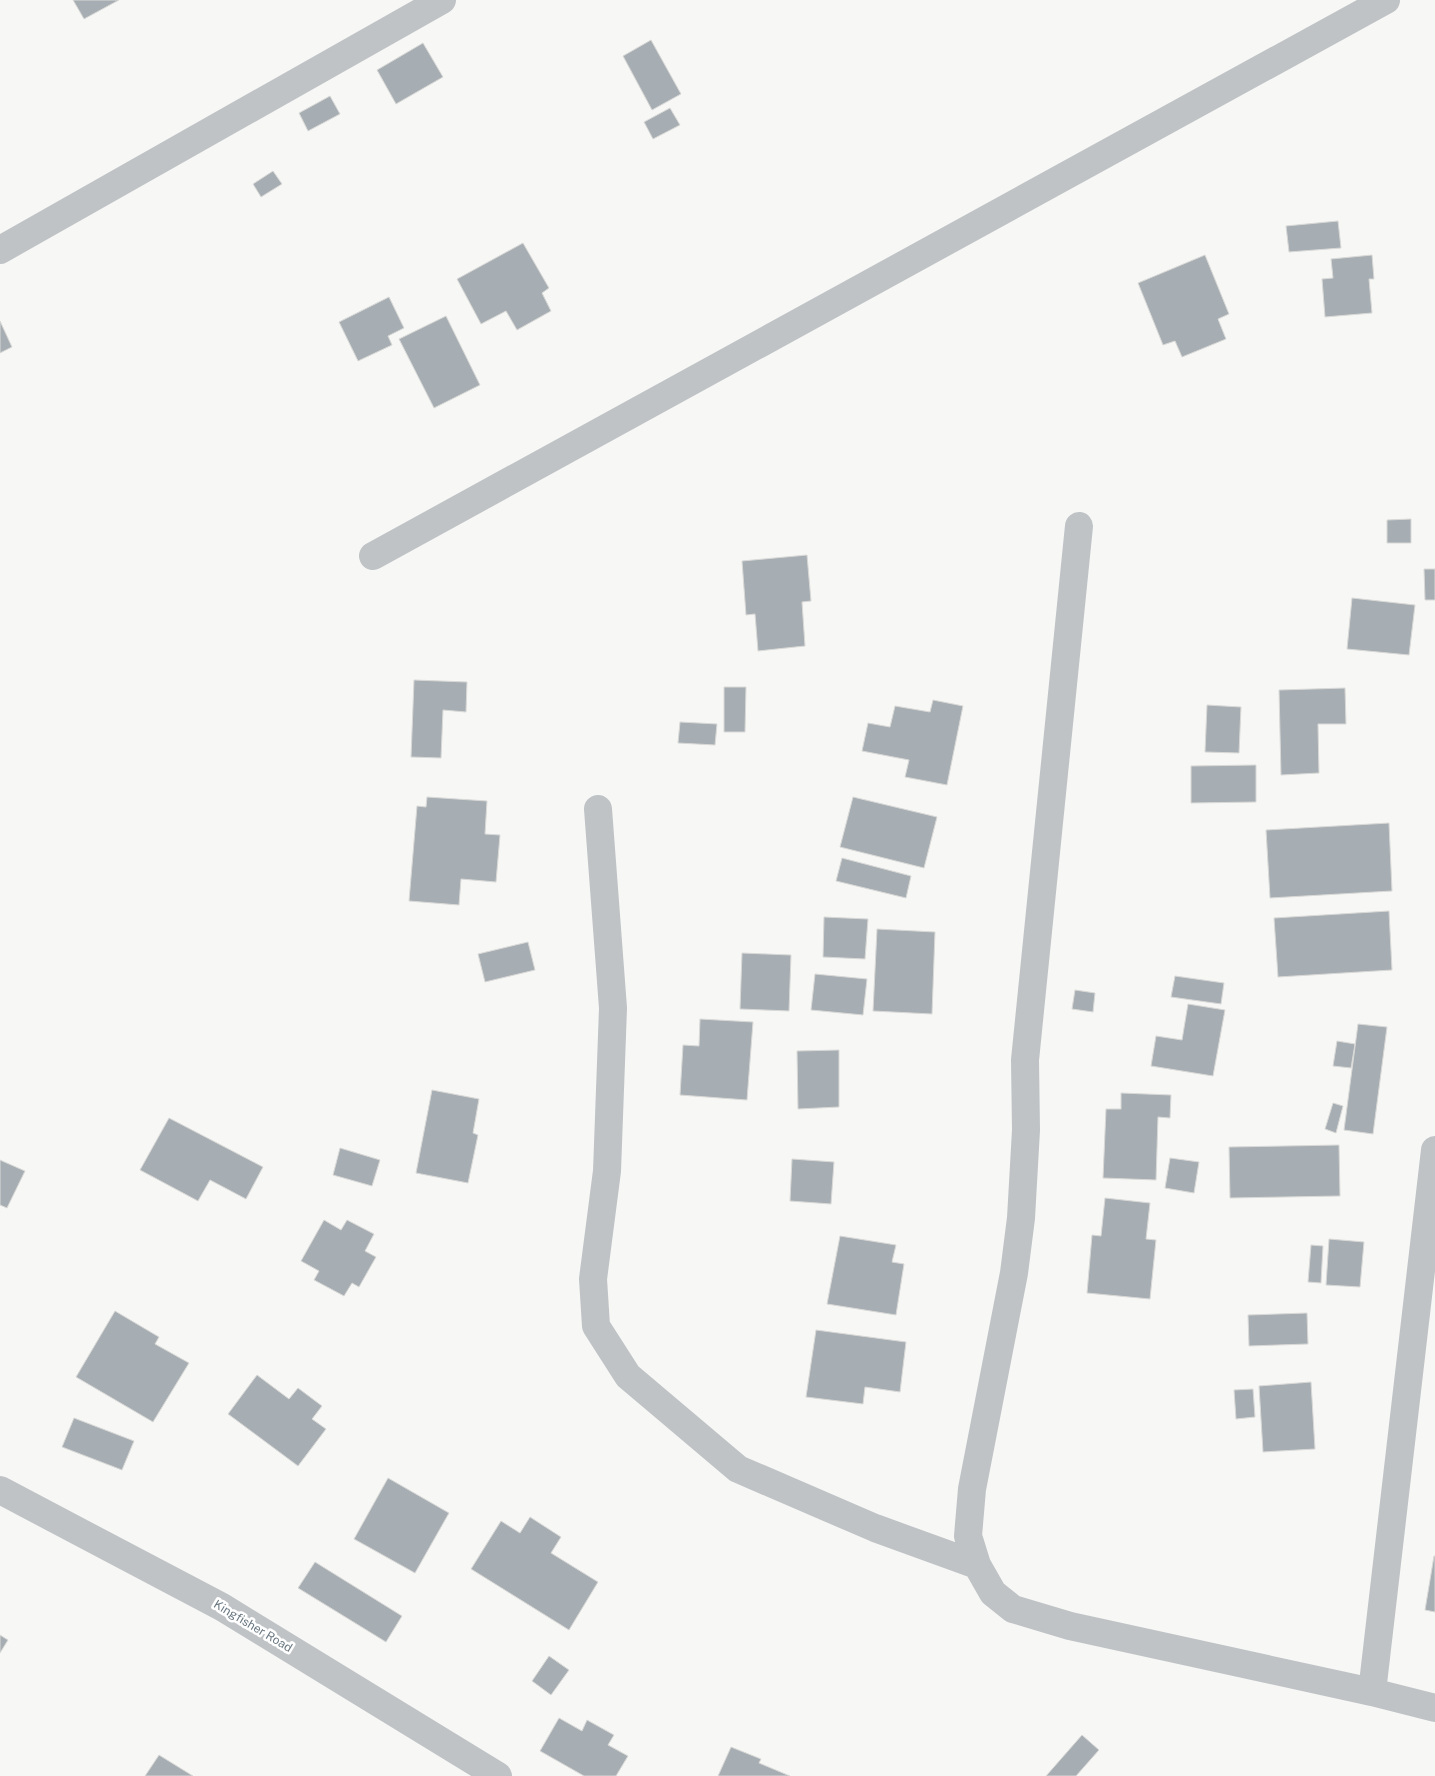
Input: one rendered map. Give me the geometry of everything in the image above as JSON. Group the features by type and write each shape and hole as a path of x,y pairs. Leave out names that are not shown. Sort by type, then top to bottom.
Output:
{"street":[{"path":"0,250 442,0"},
{"path":"373,556 1386,0"},
{"path":"1080,526 1025,1060 1026,1130 1021,1218 1014,1274 972,1488 968,1536 977,1565 993,1593 1013,1609 1070,1626 1372,1692 1435,1708"},
{"path":"598,809 613,1008 607,1171 593,1279 596,1326 628,1376 738,1469 874,1528 977,1565"},
{"path":"1372,1692 1435,1150"},
{"name":"Kingfisher Road","path":"0,1490 222,1607 498,1776"}],"building":[{"path":"73,0 119,0 84,19"},
{"path":"651,40 681,94 652,110 623,56"},
{"path":"423,43 443,77 396,104 377,70"},
{"path":"330,96 340,114 308,131 299,113"},
{"path":"670,108 680,125 653,139 644,122"},
{"path":"273,171 282,184 261,197 253,184"},
{"path":"1338,221 1341,248 1289,252 1286,226"},
{"path":"523,243 549,288 542,293 551,311 517,330 506,311 481,324 457,279"},
{"path":"1205,255 1229,314 1218,319 1226,339 1182,357 1175,341 1163,345 1138,283"},
{"path":"1372,255 1374,279 1369,279 1372,313 1325,317 1322,279 1333,278 1331,259"},
{"path":"389,297 404,328 388,336 392,345 358,361 339,322"},
{"path":"446,316 480,385 434,408 399,339"},
{"path":"0,321 12,347 0,353"},
{"path":"1411,519 1411,543 1387,543 1387,520"},
{"path":"807,555 811,601 802,602 805,646 758,651 755,614 746,615 742,561"},
{"path":"1424,569 1435,569 1435,600 1425,600"},
{"path":"1352,598 1415,605 1409,655 1347,649"},
{"path":"414,680 467,682 466,712 443,710 441,758 411,757"},
{"path":"724,687 746,687 745,732 724,732"},
{"path":"1345,688 1346,724 1318,724 1319,773 1281,775 1279,690"},
{"path":"933,700 963,706 947,785 905,777 909,760 862,751 868,723 890,727 895,706 930,712"},
{"path":"1207,705 1241,707 1239,753 1205,752"},
{"path":"680,722 717,724 715,745 678,743"},
{"path":"1256,765 1256,802 1191,803 1191,766"},
{"path":"427,797 487,801 485,834 500,835 496,882 461,879 459,905 409,901 417,806 426,807"},
{"path":"853,797 937,817 924,868 840,847"},
{"path":"1389,823 1392,891 1270,898 1266,830"},
{"path":"842,858 911,876 906,898 836,881"},
{"path":"1389,911 1392,970 1278,977 1274,918"},
{"path":"824,917 868,919 865,959 823,957"},
{"path":"877,929 935,932 932,1014 873,1011"},
{"path":"528,942 535,970 485,982 478,954"},
{"path":"742,953 791,955 789,1011 740,1009"},
{"path":"815,974 867,979 863,1015 811,1010"},
{"path":"1175,976 1224,983 1221,1004 1171,997"},
{"path":"1075,990 1095,993 1093,1012 1072,1009"},
{"path":"1188,1004 1225,1010 1213,1076 1151,1066 1156,1036 1182,1040"},
{"path":"700,1019 753,1022 747,1100 680,1095 683,1045 699,1046"},
{"path":"1358,1024 1387,1027 1373,1134 1344,1130"},
{"path":"1337,1041 1355,1044 1351,1068 1333,1066"},
{"path":"839,1050 839,1107 798,1109 797,1051"},
{"path":"432,1090 479,1099 473,1133 478,1135 468,1183 416,1173"},
{"path":"1121,1093 1171,1095 1170,1118 1158,1117 1156,1180 1103,1178 1106,1109 1121,1109"},
{"path":"1333,1103 1343,1106 1336,1133 1325,1129"},
{"path":"169,1118 263,1167 246,1199 210,1180 198,1201 140,1170"},
{"path":"1339,1145 1340,1196 1230,1198 1229,1147"},
{"path":"340,1148 380,1160 372,1186 333,1175"},
{"path":"1170,1158 1199,1162 1194,1193 1165,1188"},
{"path":"792,1159 834,1162 831,1204 790,1201"},
{"path":"0,1160 25,1171 7,1208 0,1205"},
{"path":"1105,1198 1150,1203 1146,1239 1156,1240 1150,1299 1087,1293 1092,1235 1101,1236"},
{"path":"324,1220 341,1230 347,1220 374,1234 365,1251 376,1257 359,1287 352,1283 344,1296 314,1280 319,1271 301,1261"},
{"path":"840,1236 896,1245 892,1262 904,1264 896,1315 827,1304"},
{"path":"1329,1239 1364,1242 1360,1287 1326,1285"},
{"path":"1311,1245 1323,1246 1321,1283 1308,1282"},
{"path":"115,1311 159,1337 155,1344 189,1363 153,1422 76,1377"},
{"path":"1307,1313 1308,1344 1249,1346 1248,1315"},
{"path":"816,1330 906,1342 900,1392 865,1387 863,1404 806,1397"},
{"path":"257,1375 289,1399 298,1388 322,1406 312,1419 326,1429 298,1466 228,1414"},
{"path":"1311,1382 1315,1449 1263,1452 1259,1386"},
{"path":"1253,1389 1255,1417 1236,1419 1234,1390"},
{"path":"74,1418 134,1441 122,1470 62,1447"},
{"path":"388,1478 449,1513 415,1573 354,1539"},
{"path":"530,1517 561,1537 551,1553 598,1582 569,1630 471,1569 501,1521 520,1533"},
{"path":"1435,1556 1435,1612 1425,1610"},
{"path":"315,1562 402,1616 386,1642 298,1588"},
{"path":"0,1635 8,1640 0,1653"},
{"path":"549,1656 569,1670 551,1695 532,1681"},
{"path":"559,1718 582,1731 587,1720 614,1735 608,1745 628,1756 616,1776 584,1776 540,1751"},
{"path":"1082,1735 1099,1750 1076,1776 1046,1776"},
{"path":"731,1747 761,1759 759,1763 790,1776 718,1776"},
{"path":"159,1755 193,1776 145,1776"}]}
